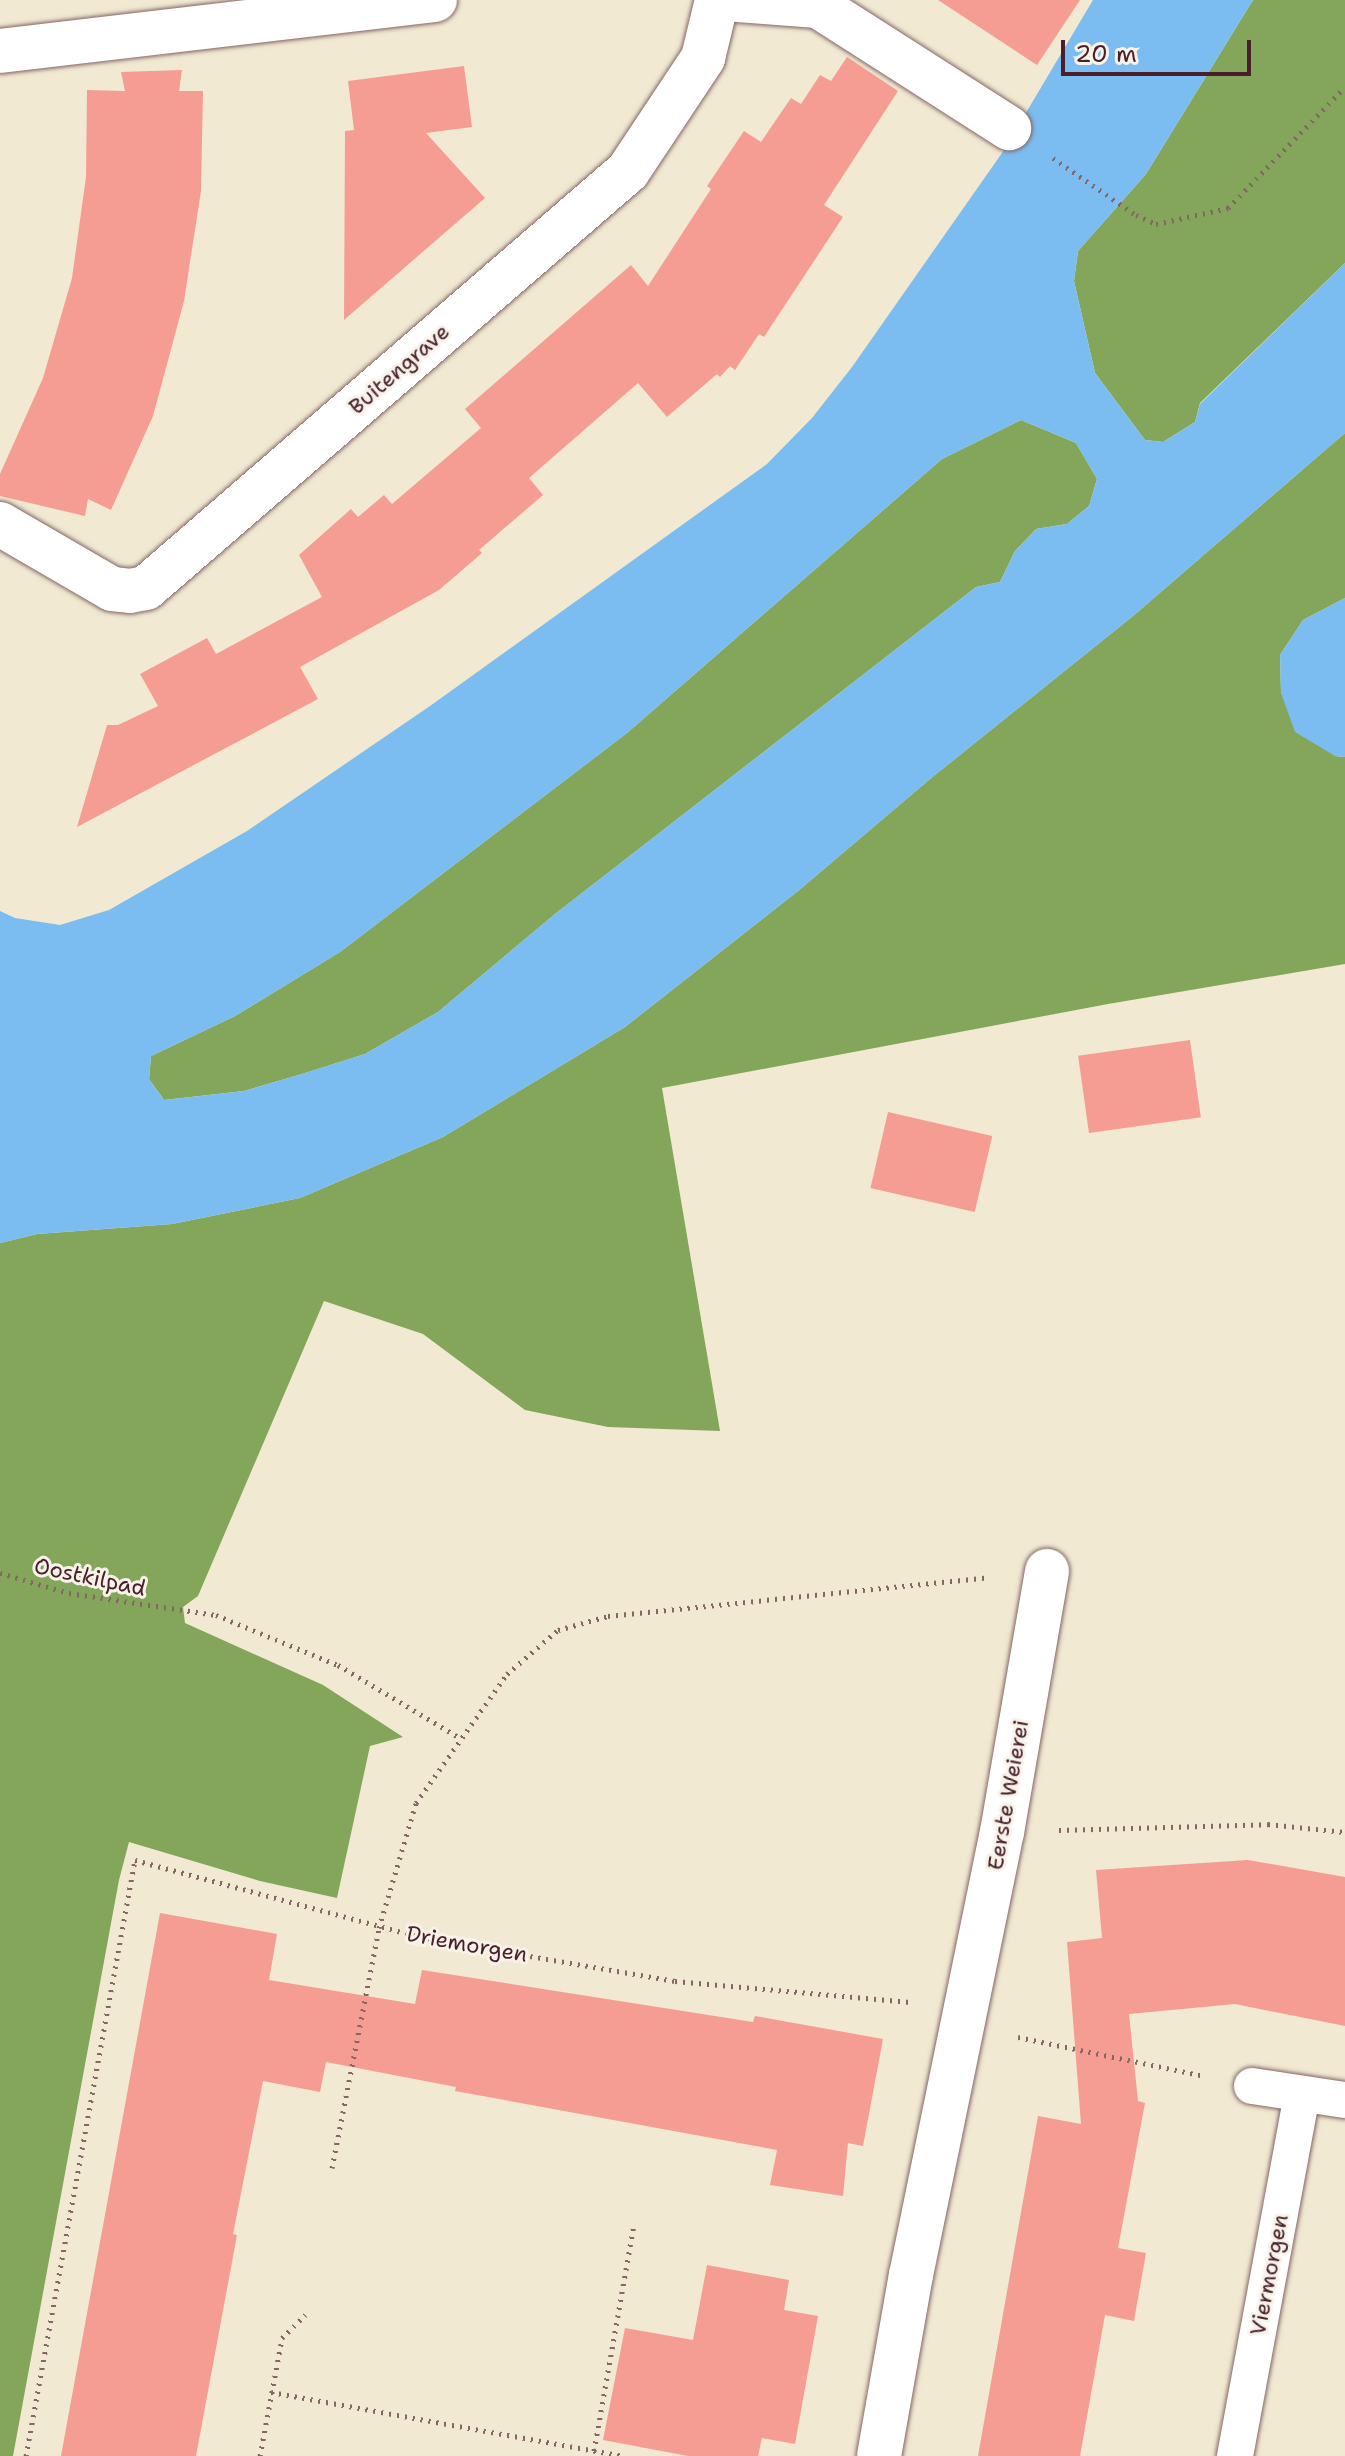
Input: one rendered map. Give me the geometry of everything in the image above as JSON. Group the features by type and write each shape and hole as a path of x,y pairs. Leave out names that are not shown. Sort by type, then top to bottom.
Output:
{"street":[{"path":"0,51 435,0"},
{"name":"Buitengrave","path":"0,524 112,589 130,591 146,588 628,171 703,58 717,0"},
{"path":"738,0 818,6 1009,128"},
{"name":"Eerste Weierei","path":"964,2019 1002,1832 1047,1571"},
{"path":"879,2456 911,2275 964,2019"}],"lane":[{"path":"1252,2086 1345,2100"},
{"name":"Viermorgen","path":"1235,2456 1302,2094"}],"path":[{"path":"1051,157 1136,215 1156,224 1228,208 1345,87"},
{"path":"332,2168 379,1928 416,1803 507,1674 558,1630 608,1616 1047,1571"},
{"name":"Oostkilpad","path":"0,1573 69,1593 216,1615 338,1665 460,1738"},
{"path":"1002,1832 1268,1824 1345,1832"},
{"name":"Driemorgen","path":"26,2456 135,1860 379,1928 675,1981 914,2002 1008,2035 1252,2086"},
{"path":"594,2451 634,2224"},
{"path":"260,2456 282,2338 305,2315"},
{"path":"271,2392 622,2456"}],"green space":[{"path":"1253,0 1345,0 1345,263 1200,403 1195,422 1163,442 1145,440 1095,373 1074,281 1078,251 1146,174"},
{"path":"1021,420 1076,443 1097,479 1089,506 1067,524 1036,529 1015,551 1000,582 976,587 555,914 438,1012 365,1054 244,1091 164,1100 149,1079 151,1056 235,1016 340,952 627,733 942,459"},
{"path":"1345,433 1345,598 1303,620 1280,655 1281,693 1335,756 1345,757 1345,964 1108,1004 662,1088 720,1431 608,1427 525,1410 423,1334 324,1301 198,1596 183,1607 185,1623 323,1685 403,1737 370,1746 337,1898 260,1881 129,1842 119,1880 13,2456 0,2456 0,1243 37,1234 172,1224 300,1198 443,1137 625,1027 798,891 930,779 1133,616"}],"water":[{"path":"1093,0 1253,0 1146,174 1078,251 1074,281 1095,373 1145,440 1163,442 1195,422 1200,404 1345,263 1345,433 1133,616 930,779 798,891 625,1027 443,1137 300,1198 172,1224 37,1234 0,1243 0,911 15,918 60,925 109,910 247,831 430,706 767,464 812,418 852,367 1002,153","holes":["1021,420 1076,443 1097,479 1089,506 1067,524 1036,529 1015,551 1000,582 976,587 555,914 438,1012 365,1054 244,1091 164,1100 149,1079 151,1056 235,1016 340,952 627,733 942,459"]},
{"path":"1345,598 1345,757 1335,756 1295,732 1281,693 1280,655 1303,620"}],"building":[{"path":"938,0 1080,0 1037,65"},
{"path":"847,57 898,91 824,205 843,217 764,337 759,334 735,370 730,366 720,377 717,374 667,417 638,383 529,478 543,495 479,550 482,553 439,590 300,667 318,699 77,827 107,725 118,725 158,706 140,674 207,638 216,654 322,597 299,555 351,509 358,517 384,495 392,504 481,428 465,409 631,265 648,286 711,189 707,186 744,131 761,142 791,98 801,104 820,75 831,81"},
{"path":"464,66 472,127 426,133 485,198 344,320 345,131 354,130 348,81"},
{"path":"182,70 179,91 203,91 201,191 184,301 153,416 111,510 88,499 85,516 0,496 0,474 43,378 72,278 86,177 87,90 125,91 121,72"},
{"path":"1190,1040 1201,1117 1089,1133 1078,1056"},
{"path":"888,1112 992,1136 975,1212 870,1188"},
{"path":"1248,1860 1345,1877 1345,2026 1235,2004 1129,2014 1138,2101 1145,2103 1118,2248 1146,2253 1134,2321 1105,2315 1080,2456 978,2456 1038,2116 1081,2124 1067,1942 1102,1938 1096,1870"},
{"path":"160,1913 277,1934 269,1980 415,2004 422,1970 753,2022 755,2016 883,2039 863,2146 848,2143 843,2196 770,2185 777,2150 455,2091 456,2087 326,2062 320,2092 263,2081 233,2234 237,2235 196,2456 61,2456"},
{"path":"707,2265 789,2280 784,2310 818,2316 795,2444 762,2438 758,2456 688,2456 603,2440 625,2328 693,2340"}]}
